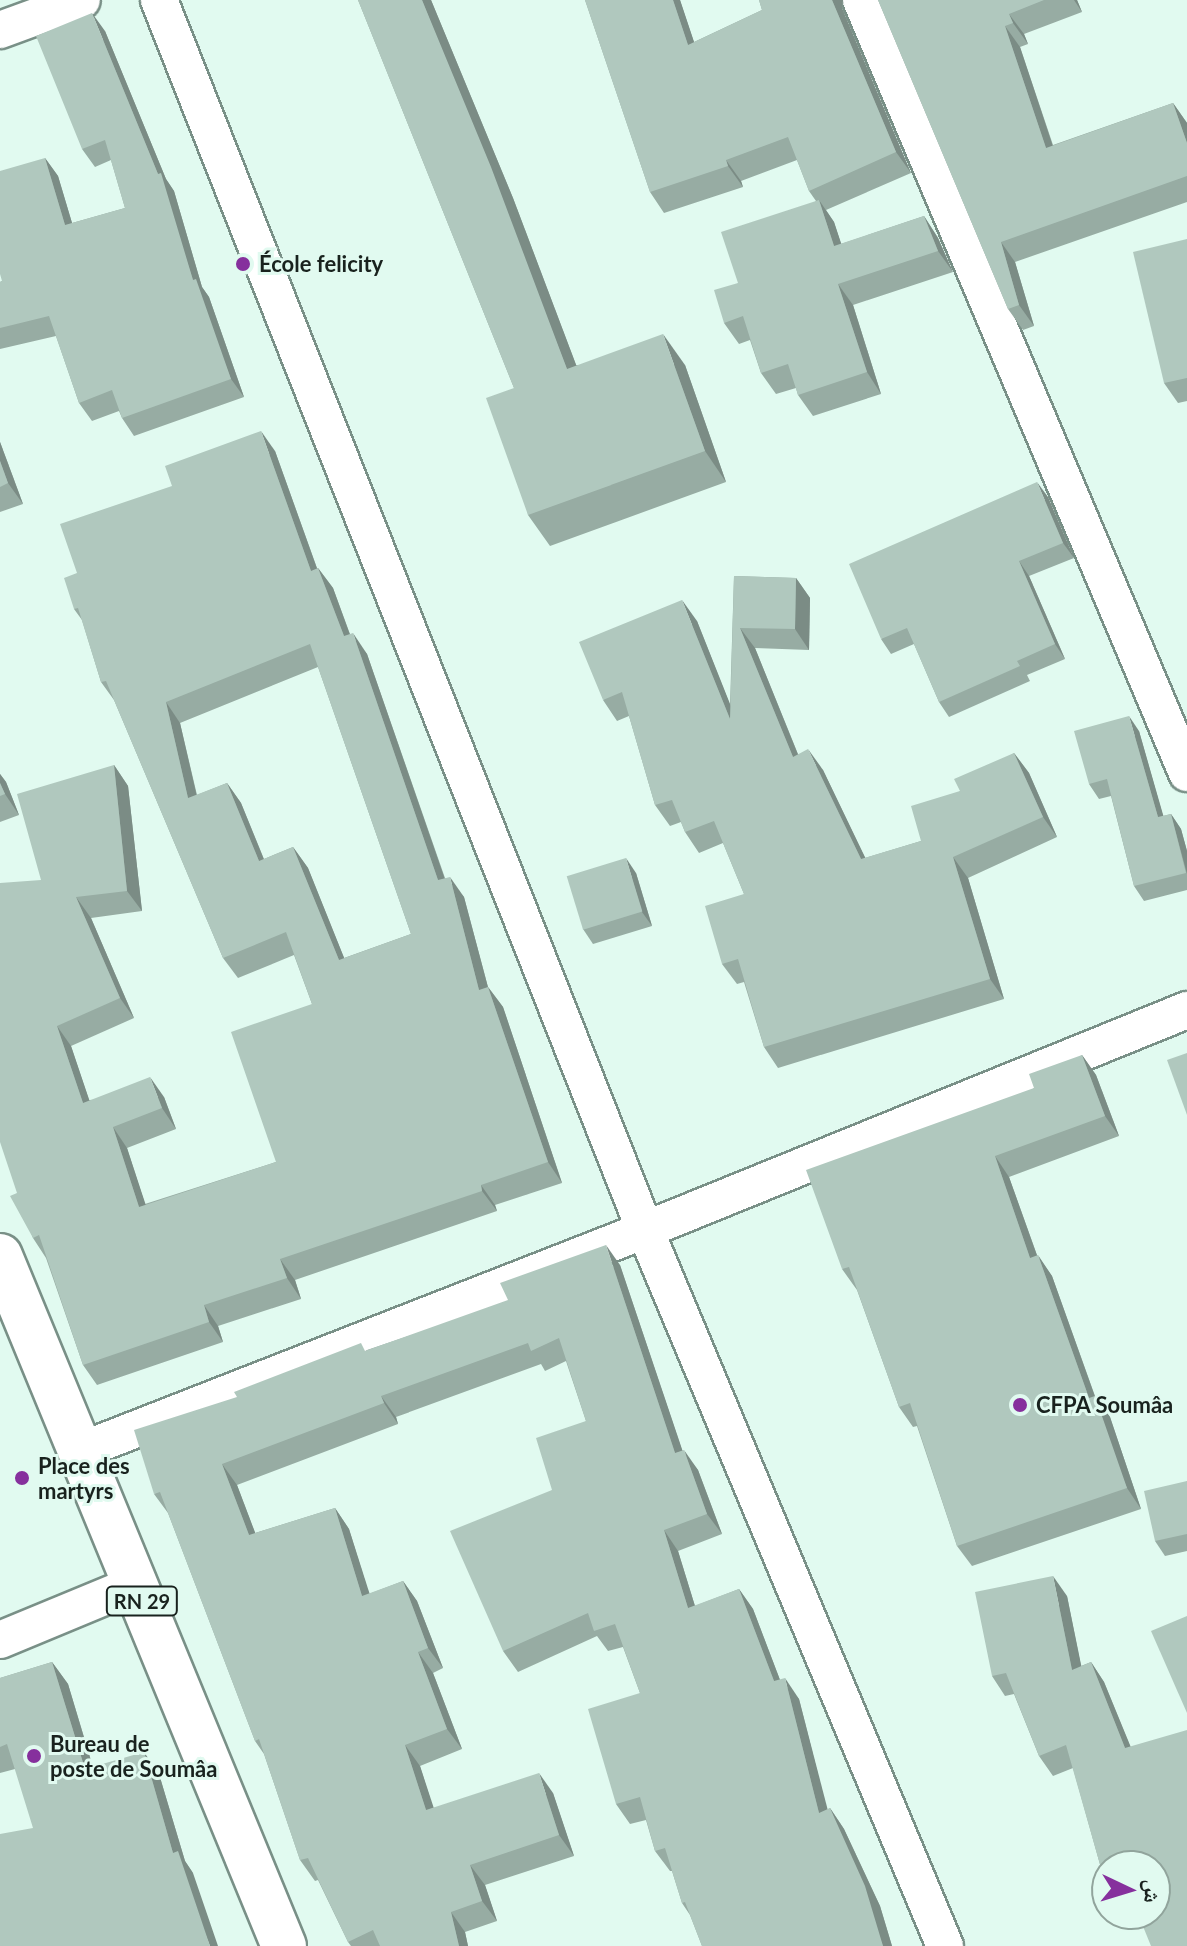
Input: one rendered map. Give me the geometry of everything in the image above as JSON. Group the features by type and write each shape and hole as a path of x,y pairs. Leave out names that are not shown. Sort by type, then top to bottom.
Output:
{"main road":[{"name":"RN 29","path":"0,1256 9,1302 80,1451 284,1946"}],"street":[{"path":"0,30 82,0"},
{"path":"159,0 645,1230 945,1946"},
{"path":"861,0 1187,773"},
{"path":"80,1451 645,1230 1187,1010"},
{"path":"0,1640 135,1584"}],"building":[{"path":"358,0 422,0 491,167 567,369 663,334 705,451 528,515 486,398 514,388"},
{"path":"585,0 673,0 688,45 762,10 759,0 832,0 896,152 809,191 788,137 726,160 728,166 650,192"},
{"path":"878,0 1044,0 1009,14 1013,23 1005,26 1046,148 1173,103 1187,143 1187,176 1001,242 1019,305 1008,309"},
{"path":"92,13 158,174 161,173 193,280 196,279 231,379 122,418 112,390 79,403 49,316 0,328 0,171 45,158 65,225 125,208 105,140 82,149 36,36"},
{"path":"819,200 834,246 924,216 938,251 838,284 867,372 798,395 788,364 761,373 743,316 724,323 714,290 738,283 721,232"},
{"path":"1187,239 1187,378 1164,383 1133,252"},
{"path":"261,431 311,571 318,568 344,636 353,633 438,880 450,877 479,990 488,987 548,1162 481,1185 482,1191 280,1259 287,1278 204,1305 209,1322 83,1365 39,1235 33,1238 10,1196 17,1193 0,1142 0,883 41,880 17,794 114,765 127,891 76,897 120,998 57,1026 83,1103 150,1077 162,1108 113,1127 139,1207 276,1162 231,1032 312,1004 286,932 223,958 106,681 101,682 78,608 74,609 64,578 77,573 60,524 172,486 165,466","holes":["310,644 411,934 339,960 293,847 259,861 227,783 188,798 166,702"]},
{"path":"0,461 8,483 0,487"},
{"path":"1037,482 1063,543 1019,561 1055,644 1017,661 1020,666 939,702 907,628 881,639 849,564"},
{"path":"734,576 796,578 795,629 740,628 793,757 808,749 861,859 921,841 911,806 960,791 954,779 1014,753 1043,817 953,857 990,979 764,1047 738,959 722,964 705,906 744,894 714,821 685,832 672,800 655,805 622,692 603,700 579,642 682,600 730,719"},
{"path":"1129,716 1158,817 1171,814 1186,873 1134,886 1107,779 1089,784 1074,731"},
{"path":"626,858 642,912 583,930 567,876"},
{"path":"1187,1053 1187,1115 1167,1060"},
{"path":"1082,1055 1105,1116 995,1156 1030,1258 1038,1255 1089,1398 1095,1396 1127,1488 957,1546 910,1403 899,1407 849,1267 842,1269 806,1170 1034,1088 1029,1074"},
{"path":"606,1245 675,1453 684,1450 707,1514 664,1530 688,1608 739,1589 774,1681 785,1678 819,1813 830,1808 865,1886 883,1946 702,1946 685,1902 682,1903 665,1848 655,1851 640,1797 616,1804 588,1709 640,1693 615,1624 594,1631 588,1613 503,1651 450,1531 552,1490 536,1438 586,1421 559,1338 531,1351 528,1343 381,1396 384,1403 222,1464 249,1535 335,1508 362,1596 403,1581 428,1648 418,1652 447,1729 405,1745 426,1810 539,1773 559,1835 470,1865 482,1901 451,1912 459,1946 380,1946 373,1930 348,1942 308,1858 300,1860 259,1739 255,1741 160,1492 154,1494 134,1430 237,1397 234,1392 361,1343 365,1351 508,1300 500,1283"},
{"path":"1187,1481 1187,1534 1155,1541 1144,1491"},
{"path":"1053,1576 1072,1670 1091,1662 1125,1748 1187,1730 1187,1946 1151,1946 1144,1930 1171,1930 1171,1850 1096,1850 1066,1745 1039,1756 1006,1673 992,1676 975,1592"},
{"path":"1187,1616 1187,1713 1151,1631"},
{"path":"52,1662 85,1769 144,1752 173,1853 178,1851 210,1946 0,1946 0,1834 33,1828 7,1744 0,1747 0,1678"}],"place":[{"name":"École felicity","path":"243,264"},
{"name":"CFPA Soumâa","path":"1020,1405"},
{"name":"Place des martyrs","path":"22,1478"},
{"name":"Bureau de poste de Soumâa","path":"34,1756"}]}
